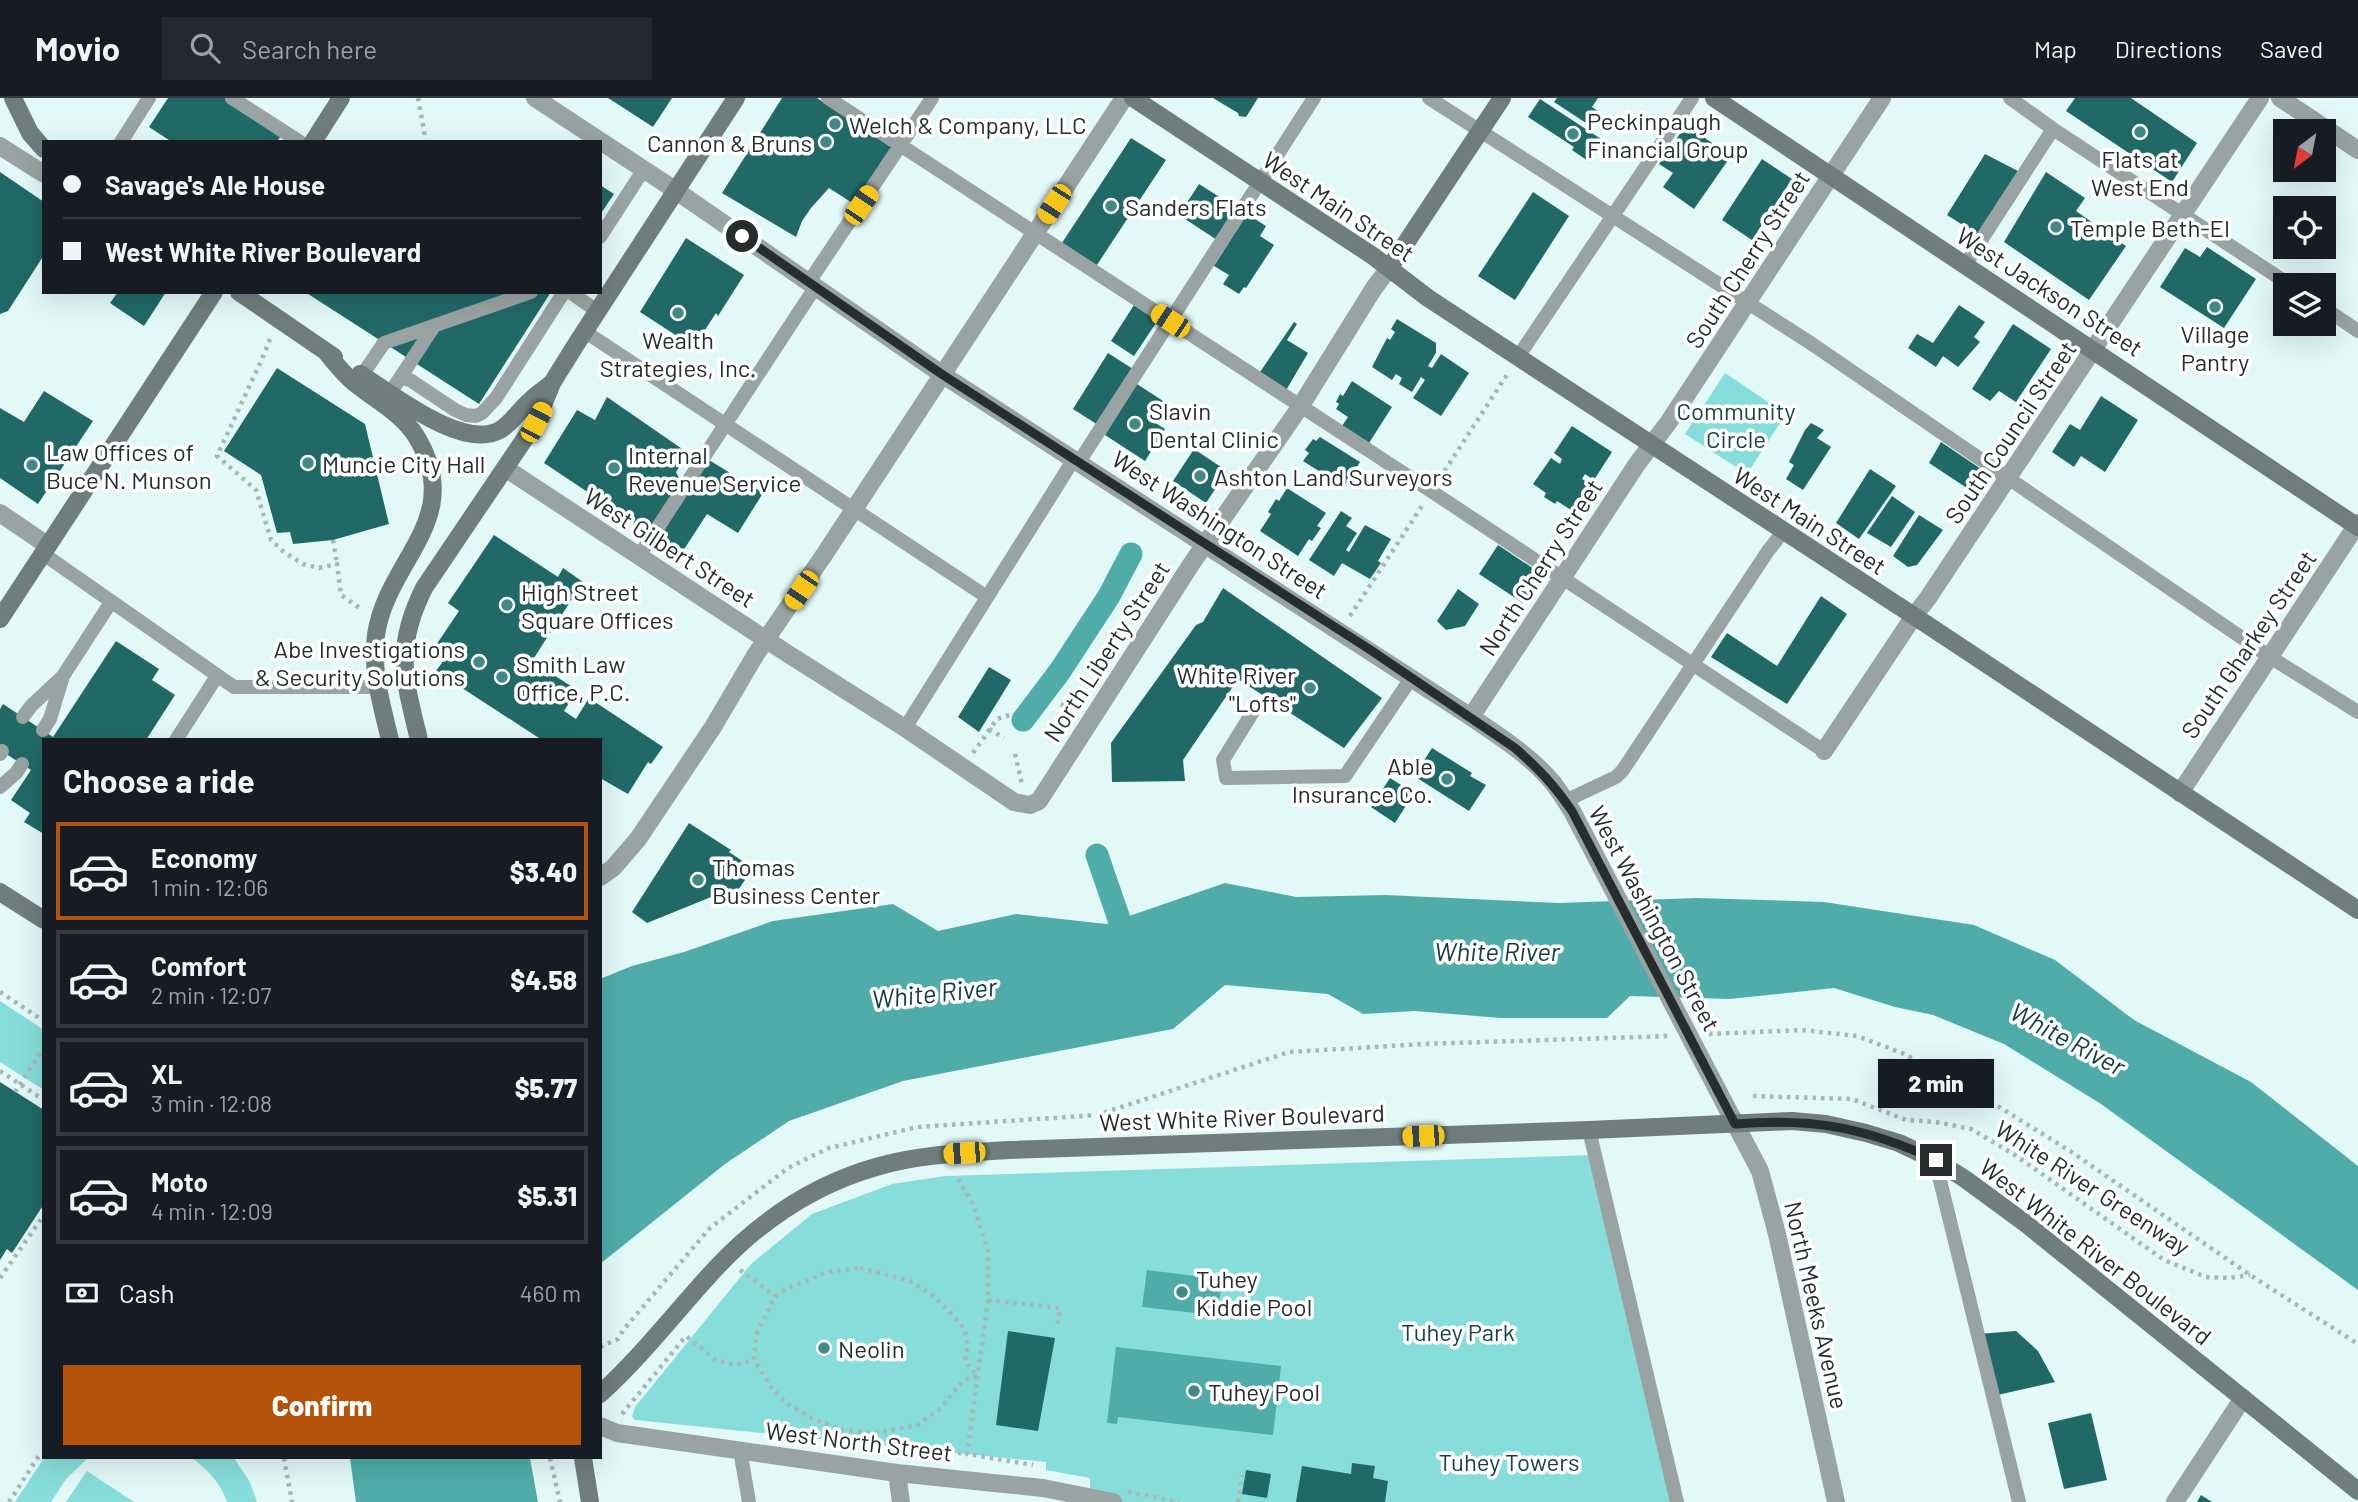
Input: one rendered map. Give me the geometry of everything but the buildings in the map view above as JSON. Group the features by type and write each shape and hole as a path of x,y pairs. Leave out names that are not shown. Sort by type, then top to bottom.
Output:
{"main road":[{"path":"13,98 30,133 42,147"},
{"path":"314,140 341,98"},
{"path":"418,738 408,696 404,664 405,636 412,612 424,588 536,422 552,383 597,310 736,98"},
{"name":"West Main Street","path":"1133,98 1390,267 1428,298 1518,358 2358,910"},
{"path":"1390,267 1502,98"},
{"name":"West Jackson Street","path":"1714,98 2357,525"},
{"path":"0,619 213,294"},
{"path":"242,294 362,375 395,385 444,426 464,434 487,436 501,430 552,383"},
{"path":"326,352 351,379 393,412 414,433 426,455 432,477 430,514 424,531 386,598 376,633 374,657 390,738"},
{"path":"0,892 42,919"},
{"path":"0,906 42,919"},
{"name":"West White River Boulevard","path":"602,1392 659,1335 716,1268 764,1222 817,1190 876,1167 941,1155 1009,1150 1792,1121 1826,1124 1899,1143 1936,1160 1965,1178 2025,1223 2358,1491"},
{"path":"583,1459 590,1502"}],"street":[{"name":"West Washington Street","path":"535,98 599,140"},
{"path":"602,876 613,868 638,839 713,727 766,640 1124,98"},
{"name":"South Cherry Street","path":"1651,445 1668,424 1882,98"},
{"name":"South Council Street","path":"1824,751 2260,98"},
{"path":"2280,98 2358,150"},
{"name":"West Washington Street","path":"602,142 943,375 1412,677 1515,748 1542,771 1568,806 1735,1124"},
{"path":"0,146 42,173"},
{"name":"North Liberty Street","path":"1021,795 1030,805 1039,801 1192,563 1300,407 1374,288 1390,267"},
{"name":"North Cherry Street","path":"1471,717 1651,445"},
{"name":"West Gilbert Street","path":"505,468 766,640 905,728 1021,795"},
{"path":"0,513 44,549"},
{"name":"South Gharkey Street","path":"2180,793 2357,525"},
{"name":"North Meeks Avenue","path":"1735,1124 1760,1171 1774,1221 1836,1502"},
{"path":"2175,1502 2243,1398"},
{"name":"West North Street","path":"602,1427 617,1433 897,1473 1043,1488 1080,1499 1113,1502"},
{"path":"897,1473 901,1502"}],"lane":[{"path":"122,140 149,98"},
{"path":"232,98 297,140"},
{"path":"828,98 1824,751"},
{"path":"639,556 932,98"},
{"path":"905,728 987,597 1314,98"},
{"path":"1429,98 1809,342 2270,657 2358,712"},
{"path":"1518,358 1692,98"},
{"path":"2010,98 2053,130 2273,274"},
{"path":"1965,265 2053,130"},
{"path":"602,234 644,169"},
{"path":"362,375 384,343 525,294"},
{"path":"395,385 410,380 466,415 476,416 487,409 496,398 563,294"},
{"path":"573,294 597,310"},
{"path":"2336,316 2358,331"},
{"path":"395,385 434,326"},
{"path":"584,331 987,597"},
{"path":"1568,806 1623,770 1783,532"},
{"path":"44,549 111,602 234,687 378,687"},
{"path":"23,718 31,706 63,676 111,602"},
{"path":"43,730 50,719 63,676"},
{"path":"177,738 218,676"},
{"path":"1254,710 1223,760 1226,778 1345,776 1412,677"},
{"path":"0,787 22,764"},
{"path":"1589,1130 1677,1502"},
{"path":"1936,1160 2019,1502"},
{"path":"740,1450 749,1502"}],"path":[{"path":"418,98 426,140"},
{"path":"270,339 216,456 256,490 271,540 284,552 303,564 319,568 337,564"},
{"path":"333,540 341,596 361,609"},
{"path":"1061,704 1073,711"},
{"path":"972,753 996,719 1010,715"},
{"path":"989,729 1004,738"},
{"path":"1015,754 1021,795"},
{"path":"0,992 42,1020"},
{"path":"15,1091 42,1049"},
{"path":"0,1071 42,1099"},
{"name":"White River Greenway","path":"1753,1096 1852,1099 1906,1120 1936,1122 1971,1129 2015,1155 2164,1260 2206,1276 2228,1278 2250,1275"},
{"path":"958,1179 973,1204 988,1251 988,1300 967,1454 1041,1466"},
{"path":"0,1278 42,1218"},
{"path":"860,1268 908,1280 930,1293 964,1328 968,1345 965,1362 978,1376 963,1380 940,1409 916,1425 876,1433 842,1430 809,1417 785,1402 771,1387 754,1360 756,1335 775,1296 828,1272 860,1268"},
{"path":"733,1279 740,1269 775,1296"},
{"path":"988,1300 1059,1308 1057,1328"},
{"path":"622,1413 693,1326"},
{"path":"686,1336 717,1360 728,1364 735,1366 754,1360"},
{"path":"602,1346 618,1339"},
{"path":"9,1502 40,1454"},
{"path":"284,1459 292,1502"},
{"path":"550,1459 559,1502"},
{"path":"1238,1502 1242,1475"}],"green space":[{"name":"Community Circle","path":"1725,373 1786,414 1747,474 1685,434"},
{"path":"0,1001 42,1029 42,1089 0,1062"},
{"name":"Tuhey Park","path":"1595,1155 1677,1502 1090,1502 1090,1478 1046,1470 1046,1462 635,1420 632,1417 635,1407 751,1264 812,1214 892,1184 945,1176"},
{"path":"43,1459 87,1459 66,1479 51,1502 15,1502"},
{"path":"193,1459 235,1459 250,1482 257,1502 227,1502 213,1477"},
{"path":"87,1471 134,1502 66,1502"}],"water":[{"name":"White River","path":"1225,883 1296,897 1386,895 1559,903 1697,898 1824,902 1974,925 2055,960 2134,1020 2251,1082 2358,1166 2358,1290 2101,1104 2004,1044 1933,1015 1895,1007 1834,988 1730,999 1630,996 1607,1018 1501,1018 1415,1011 1363,1014 1328,994 1225,985 1173,1029 903,1081 789,1121 725,1164 602,1262 602,978 773,921 893,904 938,931 1016,914 1106,924"},
{"name":"Tuhey Kiddie Pool","path":"1147,1270 1212,1278 1220,1287 1220,1297 1205,1314 1142,1307"},
{"name":"Tuhey Pool","path":"1116,1347 1281,1366 1273,1435 1118,1417 1117,1424 1107,1423"},
{"path":"350,1459 530,1459 538,1502 356,1502"}],"waterway":[{"path":"1023,720 1060,671 1109,596 1131,554"},
{"path":"1097,855 1129,948"}],"place":[{"name":"Welch & Company, LLC","path":"835,124"},
{"name":"Flats at West End","path":"2140,132"},
{"name":"Peckinpaugh Financial Group","path":"1573,134"},
{"name":"Cannon & Bruns","path":"826,142"},
{"name":"Sanders Flats","path":"1111,206"},
{"name":"Temple Beth-El","path":"2056,227"},
{"name":"Village Pantry","path":"2215,307"},
{"name":"Wealth Strategies, Inc.","path":"678,313"},
{"name":"Slavin Dental Clinic","path":"1135,424"},
{"name":"Muncie City Hall","path":"308,463"},
{"name":"Law Offices of Buce N. Munson","path":"32,465"},
{"name":"Internal Revenue Service","path":"614,468"},
{"name":"Ashton Land Surveyors","path":"1200,476"},
{"name":"High Street Square Offices","path":"507,605"},
{"name":"Abe Investigations & Security Solutions","path":"479,662"},
{"name":"Smith Law Office, P.C.","path":"502,677"},
{"name":"White River \"Lofts\"","path":"1310,688"},
{"name":"Able Insurance Co.","path":"1447,779"},
{"name":"Thomas Business Center","path":"698,880"},
{"name":"Tuhey Kiddie Pool","path":"1182,1292"},
{"name":"Neolin","path":"824,1348"},
{"name":"Tuhey Pool","path":"1194,1391"}],"route":[{"path":"742,236 943,375 1412,677 1529,759 1554,784 1583,830 1735,1124 1792,1121 1826,1124 1899,1143 1936,1160"}],"park label":[{"name":"Tuhey Towers","path":"1509,1461"}]}
